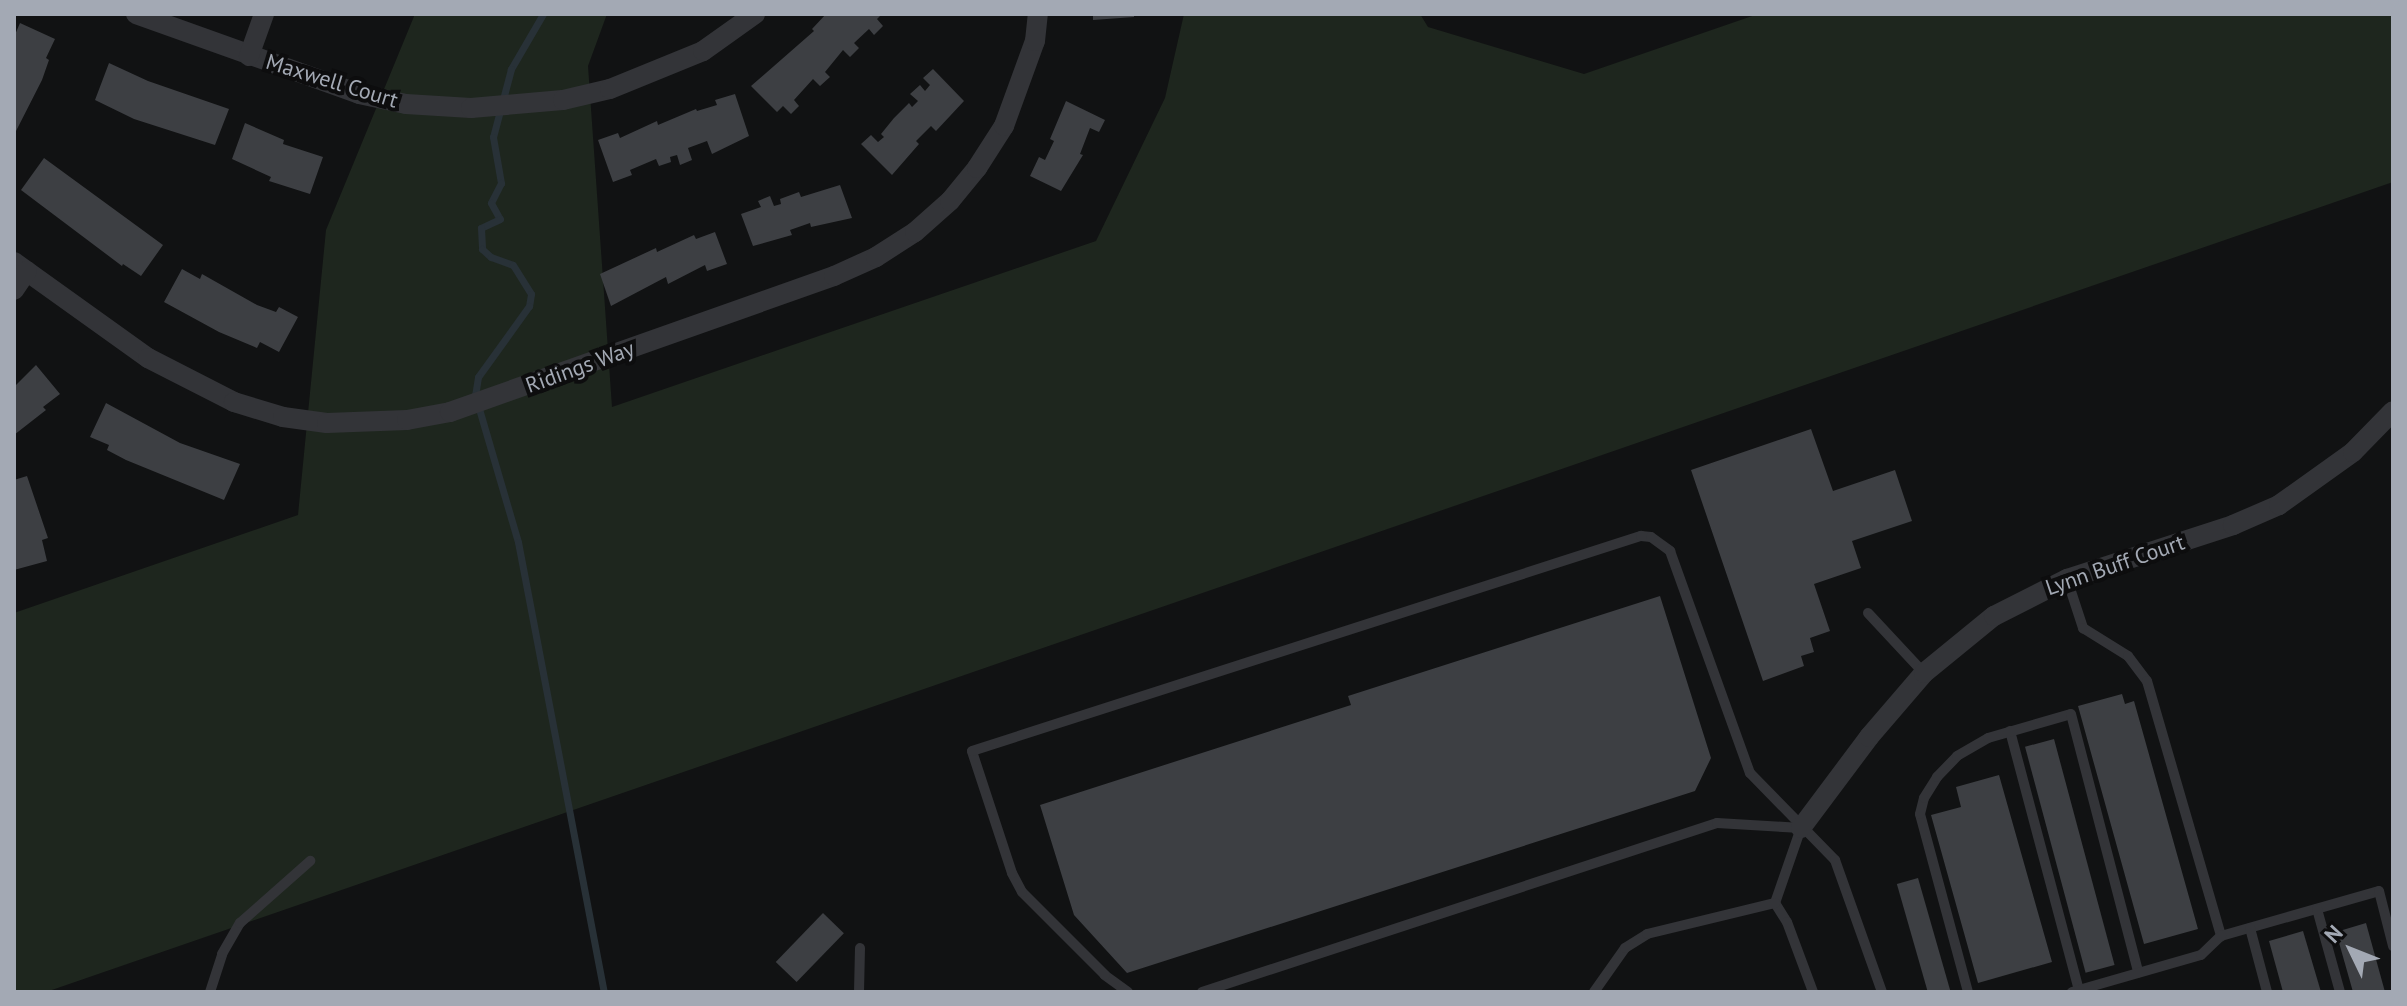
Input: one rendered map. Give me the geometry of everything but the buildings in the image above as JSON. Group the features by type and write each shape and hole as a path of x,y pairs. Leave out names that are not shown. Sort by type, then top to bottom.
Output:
{"street":[{"name":"Maxwell Court","path":"136,14 359,94 406,104 471,108 563,100 610,89 661,71 703,51 755,14"},
{"path":"249,56 264,14"},
{"name":"Ridings Way","path":"20,267 148,358 234,402 283,417 327,423 394,421 450,412 834,276 876,257 915,232 950,201 977,168 1004,126 1035,41 1038,14"},
{"path":"14,290 20,267"},
{"name":"Lynn Buff Court","path":"1801,828 1869,737 1924,673 1994,616 2067,579 2233,525 2279,505 2353,452 2393,411"}],"lane":[{"path":"1128,992 1105,975 1022,892 1012,873 972,751 1641,536 1651,537 1670,551 1750,773 1835,860 1882,992"},
{"path":"2067,579 2083,628 2128,656 2147,681 2221,936"},
{"path":"1868,613 1924,673"},
{"path":"1968,992 1920,814 1937,777 1957,756 1988,738 2071,714 2138,972"},
{"path":"2010,731 2075,991 2201,955 2221,936 2379,891 2393,946"},
{"path":"1202,992 1717,823 1801,828"},
{"path":"1775,903 1801,828"},
{"path":"210,992 222,954 240,923 310,861"},
{"path":"1594,992 1625,948 1647,934 1775,903"},
{"path":"1775,903 1787,922 1813,992"},
{"path":"2317,909 2340,992"},
{"path":"2250,928 2267,992"},
{"path":"859,992 860,948"}],"shaded area":[{"path":"415,14 607,14 588,66 612,407 1096,241 1165,98 1184,14 1420,14 1428,27 1584,74 1758,14 2393,14 2393,182 46,992 14,992 14,613 298,515 326,230"}],"waterway":[{"path":"543,14 511,69 493,137 501,183 491,203 500,219 481,228 482,249 491,257 513,265 531,294 529,306 478,377 475,395 518,542 604,992"}]}
